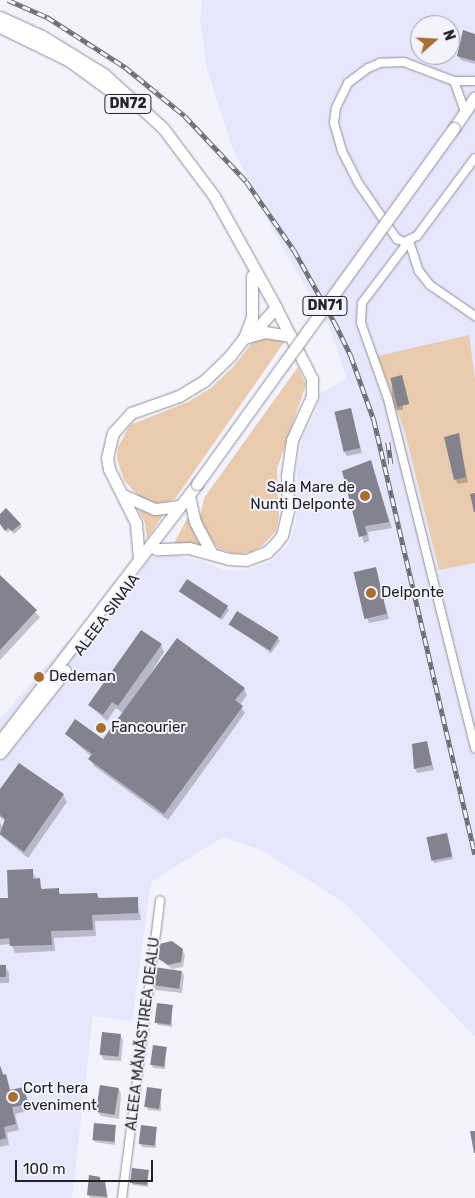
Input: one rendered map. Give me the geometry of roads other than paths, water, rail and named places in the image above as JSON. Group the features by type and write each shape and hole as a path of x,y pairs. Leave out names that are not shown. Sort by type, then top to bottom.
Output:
{"main road":[{"name":"DN72","path":"0,17 42,36 104,74 163,128 214,196 274,302 309,372 313,388 291,448 288,510 282,535 267,552 256,558 236,560 189,548 156,549"},
{"name":"DN72","path":"0,27 68,60 133,108 191,175 252,276 274,302"},
{"name":"ALEEA SINAIA","path":"0,741 178,506 189,496 471,105"},
{"path":"248,336 252,317 252,276"},
{"path":"252,317 274,302"},
{"path":"139,559 136,523 113,478 107,458 113,432 122,422 144,407 179,396 204,381 248,336 274,302"},
{"path":"248,336 265,332 291,336"},
{"path":"123,495 155,509 178,506"},
{"path":"189,496 195,522 212,554"},
{"name":"ALEEA SINAIA","path":"0,753 156,549 184,510 189,496"}],"street":[{"path":"409,241 396,239 348,165 337,137 336,108 348,83 368,68 380,63 404,62 454,81 475,81"},
{"path":"454,81 471,105"},
{"path":"475,158 417,236 409,241 362,303 361,323 388,399 475,748"},
{"path":"409,241 419,271 430,285 475,316"},
{"name":"ALEEA MĂNĂSTIREA DEALU","path":"122,1198 160,900"}],"railway":[{"path":"8,0 47,17 125,67 185,116 246,181 294,250 335,323 351,356 374,420 475,854"},
{"path":"388,442 391,464"}],"place":[{"name":"Sala Mare de Nunti Delponte","path":"365,496"},
{"name":"Delponte","path":"371,593"},
{"name":"Dedeman","path":"39,677"},
{"name":"Fancourier","path":"101,728"},
{"name":"Cort hera eveniment","path":"13,1097"}]}
